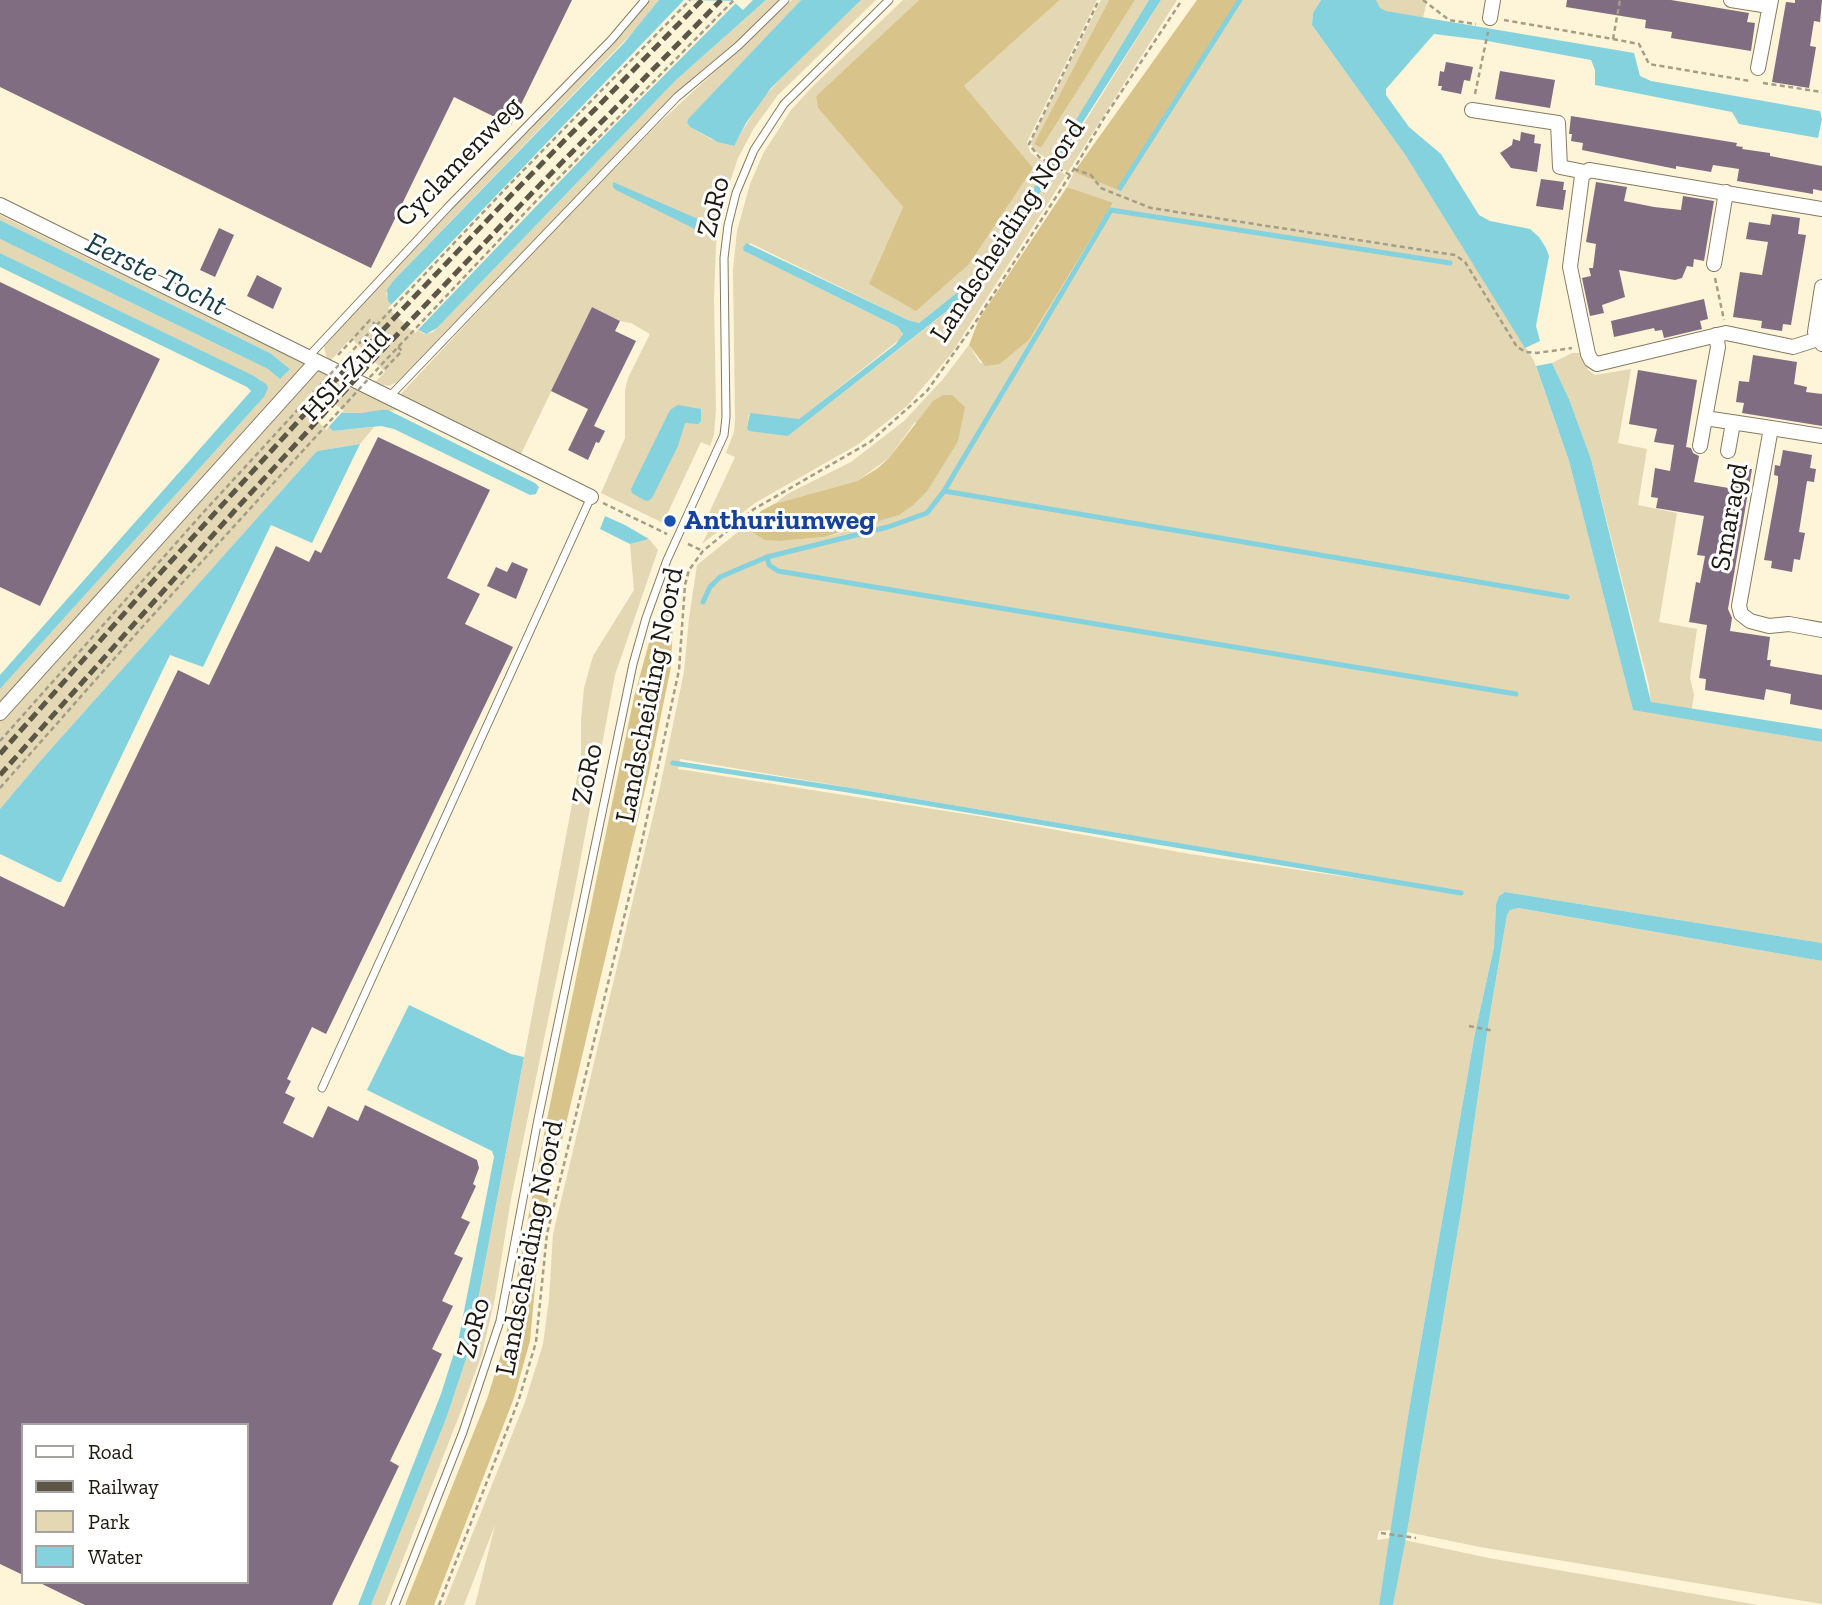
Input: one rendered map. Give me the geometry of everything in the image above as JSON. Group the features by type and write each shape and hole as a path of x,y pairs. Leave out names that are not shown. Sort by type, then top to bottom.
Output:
{"street":[{"path":"1490,18 1493,0"},
{"path":"1731,0 1770,3 1758,68"},
{"path":"1472,110 1558,123 1560,167 1585,172 1592,169 1822,209"},
{"path":"1585,172 1581,181 1570,267 1586,346 1591,360 1597,364 1721,334 1793,347 1820,342 1815,332 1822,286"},
{"path":"1714,264 1726,192"},
{"path":"0,205 591,497"},
{"name":"Smaragd","path":"1700,446 1721,334"},
{"name":"Cyclamenweg","path":"0,713 312,360"},
{"name":"Smaragd","path":"1705,418 1822,436"},
{"name":"Smaragd","path":"1728,451 1733,423"},
{"name":"Smaragd","path":"1771,429 1739,606 1741,614 1749,621 1769,626 1790,624 1822,630"}],"lane":[{"name":"Cyclamenweg","path":"312,360 440,216 612,39 645,0"},
{"path":"388,398 677,97 738,46 785,0"},
{"name":"ZoRo","path":"395,1605 463,1432 500,1321 538,1119 621,716 646,618 676,539 725,428 724,258 730,214 743,173 760,138 783,104 889,0"},
{"path":"322,1088 591,497"}],"path":[{"name":"HSL-Zuid","path":"0,741 201,514 376,325 690,0"},
{"name":"HSL-Zuid","path":"0,789 207,554 398,347 557,179 734,0"},
{"path":"1070,175 1039,157 1029,144 1099,0"},
{"name":"Landscheiding Noord","path":"439,1605 519,1399 536,1342 547,1234 637,864 665,735 678,670 686,578 692,565 703,551 763,503 870,442 927,391 973,326 1182,0"},
{"path":"1423,0 1449,20 1480,25 1490,18 1639,44 1649,64 1822,92"},
{"path":"1613,39 1620,0"},
{"path":"1472,110 1490,18"},
{"path":"1074,169 1091,175 1101,188 1151,208 1455,255 1465,262 1517,347 1526,352 1537,353 1586,346"},
{"path":"1714,264 1721,334"},
{"path":"351,341 370,320 376,325"},
{"path":"382,372 402,351 398,347"},
{"path":"591,497 703,551"},
{"path":"1469,1026 1494,1031"},
{"path":"1381,1533 1416,1538"}],"green space":[{"path":"650,0 659,0 636,29 393,281 386,294 413,327 424,334 433,332 675,81 766,0 779,0 748,32 696,75 663,107 397,382 389,386 374,383 385,372 351,338 331,360 327,359 324,347 334,335 429,232 625,31"},
{"path":"792,0 801,0 688,119 690,127 711,139 733,146 762,99 782,77 861,0 876,0 778,95 754,128 738,158 724,200 716,244 714,435 710,446 701,442 663,523 601,493 625,438 625,390 628,378 650,334 631,323 620,321 592,307 520,456 400,395 534,251 659,123"},
{"path":"903,0 919,0 816,96 818,108 903,207 869,284 963,87 1060,0 1097,0 1027,142 1030,152 1066,175 951,354 907,406 857,445 755,503 702,544 715,518 709,513 735,457 726,453 734,432 735,419 733,270 737,231 750,184 764,152 791,110","holes":["1045,171 1050,174 1050,178 988,273 967,296 788,436 747,428 749,414 798,420 902,336 898,327 744,251 750,243 919,323 980,270"]},
{"path":"1101,0 1109,0 1035,144 1041,148 1135,0 1149,0 1057,153 1063,157 1161,0 1177,0 1068,172 1035,151 1031,144"},
{"path":"1239,0 1321,0 1313,13 1312,25 1406,156 1534,361 1569,461 1633,710 1651,702 1649,686 1591,459 1569,399 1552,363 1572,353 1581,353 1588,370 1595,375 1631,369 1618,443 1647,449 1638,505 1677,513 1659,622 1697,629 1690,678 1694,695 1690,719 1822,742 1822,943 1505,892 1499,896 1496,904 1494,947 1475,1033 1409,1410 1391,1530 1379,1531 1377,1540 1390,1538 1379,1605 475,1605 495,1525 464,1605 444,1605 525,1402 543,1344 553,1234 660,787 684,672 697,565 754,519 753,532 781,541 824,537 860,528 928,490 939,470 915,422 889,458 857,481 774,504 789,493 851,462 904,421 943,379 969,345 980,363 1000,364 1029,340 1113,204 1067,187 1074,172 1121,190","holes":["680,759 1462,891 1463,894 1190,854 984,817 678,769"]},
{"path":"1376,0 1427,0 1423,18 1380,9"},
{"path":"0,215 399,410 361,413 313,412 333,431 374,427 360,444 317,451 0,809 0,689 264,397 261,380 0,253 0,239 268,369 279,378 290,369 270,353 0,220"},
{"path":"649,539 658,550 615,675 482,1354 385,1605 371,1605 446,1419 468,1353 581,757 584,688 593,656 634,590 630,544"},
{"path":"1517,908 1822,961 1822,1604 1480,1547 1407,1532 1462,1206 1507,915 1510,910"},
{"path":"1404,1540 1489,1558 1758,1605 1393,1605"}],"shaded area":[{"path":"919,0 1060,0 964,86 1033,168 969,264 916,311 869,284 903,207 818,108 816,96"},
{"path":"1109,0 1135,0 1041,148 1034,144"},
{"path":"1197,0 1239,0 1121,191 1074,172"},
{"path":"1067,187 1113,203 1029,340 1000,364 985,366 969,345 979,319"},
{"path":"943,395 952,395 965,407 958,441 928,490 913,505 899,515 824,537 765,540 752,532 754,519 761,511 774,504 857,481 878,468 889,458 933,401"},
{"path":"674,598 671,667 649,773 540,1234 530,1341 514,1398 434,1605 405,1605 487,1399 504,1345 546,1124 634,697 652,632"}],"water":[{"path":"659,0 732,0 743,10 753,0 766,0 675,81 437,328 426,334 413,327 388,301 387,290 393,281 624,43"},
{"path":"801,0 861,0 771,88 746,123 734,146 718,142 690,127 688,119"},
{"path":"1149,0 1161,0 1060,158 1056,153"},
{"path":"1321,0 1376,0 1380,8 1386,11 1634,53 1640,76 1651,81 1820,111 1822,119 1818,138 1739,124 1732,112 1595,85 1595,70 1591,60 1434,34 1386,89 1386,95 1409,127 1441,154 1479,215 1490,221 1530,229 1546,248 1549,256 1536,326 1540,341 1525,348 1406,156 1312,25 1313,13"},
{"path":"1045,171 1050,173 1050,178 975,289 788,436 749,431 747,428 750,413 799,419 896,344 903,334 898,327 744,251 746,243 919,323 975,275"},
{"path":"613,182 698,219 706,224 706,229 699,231 616,190"},
{"path":"0,220 270,353 290,369 280,379 268,369 0,239"},
{"path":"0,253 254,376 268,388 264,397 0,689 0,675 251,391 0,267"},
{"path":"1552,363 1569,399 1591,459 1651,702 1822,729 1822,742 1633,710 1569,461 1536,366"},
{"path":"678,405 701,409 701,421 698,424 685,423 678,446 652,498 644,500 632,493 631,489 670,410"},
{"path":"388,410 535,483 539,487 536,494 530,495 394,429 381,426 333,431 313,412 361,413"},
{"path":"360,444 312,543 271,525 203,667 170,655 61,882 0,854 0,809 42,759 317,451"},
{"path":"605,516 649,539 630,544 600,529"},
{"path":"1505,892 1822,943 1822,961 1518,908 1510,910 1489,1020 1462,1206 1407,1532 1393,1605 1379,1605 1409,1410 1475,1033 1494,947 1496,904 1499,896"},
{"path":"409,1005 511,1054 524,1057 468,1353 446,1419 371,1605 358,1605 441,1394 459,1337 494,1157 492,1151 367,1090"}],"pier":[{"path":"684,0 738,1 592,148 415,333 411,330 388,308"},
{"path":"318,399 326,399 344,410 326,430 309,411 310,405"}],"building":[{"path":"0,0 572,0 511,125 454,97 371,268 0,87"},
{"path":"1567,0 1671,0 1749,13 1747,22 1755,23 1751,51 1671,38 1672,32 1645,28 1646,20 1566,7"},
{"path":"1795,0 1822,0 1820,22 1814,21 1810,46 1816,47 1809,88 1772,82 1786,2 1795,3"},
{"path":"1446,62 1473,67 1470,81 1464,80 1461,94 1441,90 1442,86 1438,86 1440,71 1444,72"},
{"path":"1500,71 1555,80 1550,108 1495,99"},
{"path":"1571,116 1737,143 1736,146 1743,147 1742,149 1822,166 1822,191 1813,189 1813,194 1737,181 1739,169 1713,165 1711,172 1676,166 1676,169 1582,150 1583,143 1571,141"},
{"path":"1521,132 1535,135 1534,143 1541,144 1537,172 1511,168 1500,153 1512,145 1513,139 1520,141"},
{"path":"1541,179 1564,182 1563,190 1566,190 1563,210 1536,206"},
{"path":"1596,182 1627,187 1624,201 1654,207 1681,210 1683,196 1714,201 1704,261 1694,259 1693,267 1687,266 1682,278 1675,280 1619,270 1625,297 1602,305 1604,313 1590,316 1582,278 1591,276 1589,268 1593,268 1596,244 1586,242"},
{"path":"1772,214 1800,218 1798,234 1806,235 1791,325 1783,324 1782,331 1761,328 1762,321 1733,317 1740,272 1762,275 1768,242 1746,239 1749,222 1770,225"},
{"path":"219,228 234,235 215,277 200,270"},
{"path":"257,275 282,288 273,309 247,296"},
{"path":"0,282 160,359 40,606 0,587"},
{"path":"1704,299 1708,319 1700,321 1702,329 1664,338 1662,330 1655,331 1654,328 1614,337 1611,321"},
{"path":"592,307 620,321 615,331 636,341 594,426 605,431 599,443 596,442 588,460 568,450 588,409 551,391"},
{"path":"1753,355 1797,362 1794,384 1807,387 1806,392 1822,394 1822,426 1742,413 1744,403 1736,402 1739,381 1749,382"},
{"path":"1638,370 1697,380 1686,447 1699,456 1694,482 1734,489 1738,468 1752,469 1728,609 1732,618 1730,631 1770,637 1767,660 1771,660 1770,666 1822,675 1822,710 1790,704 1791,694 1766,689 1764,700 1705,690 1706,679 1699,678 1707,625 1689,622 1696,582 1700,583 1705,556 1697,555 1704,516 1656,508 1658,498 1651,497 1655,468 1670,471 1674,445 1654,442 1657,429 1629,424"},
{"path":"378,437 490,490 447,578 480,594 465,624 513,647 326,1034 312,1027 287,1079 291,1081 285,1093 295,1098 283,1123 313,1138 328,1106 358,1121 365,1105 477,1160 479,1168 473,1184 476,1186 461,1218 470,1222 454,1254 463,1258 442,1301 453,1306 432,1349 442,1354 390,1461 399,1466 332,1605 85,1605 42,1584 248,1584 248,1423 21,1423 21,1574 0,1564 0,876 64,907 178,670 209,685 276,546 309,562 315,550 321,553"},
{"path":"1783,450 1812,455 1810,468 1816,469 1814,482 1807,481 1799,532 1805,533 1800,560 1794,559 1792,572 1771,568 1772,561 1764,560 1778,482 1778,476 1774,475 1775,465 1780,466"},
{"path":"512,562 528,569 516,599 487,586 496,567 507,572"}],"waterway":[{"path":"1120,188 1240,0"},
{"path":"703,602 710,587 720,577 767,557 888,527 927,513 944,491 1111,210 1450,263"},
{"path":"944,491 1567,597"},
{"path":"767,557 769,565 778,571 1516,694"},
{"path":"673,763 1461,893"}],"railway":[{"path":"0,754 342,373 702,0"},
{"path":"0,775 237,508 375,358 721,0"}],"place":[{"name":"Anthuriumweg","path":"670,521"}],"water label":[{"name":"Eerste Tocht","path":"156,275"}]}
